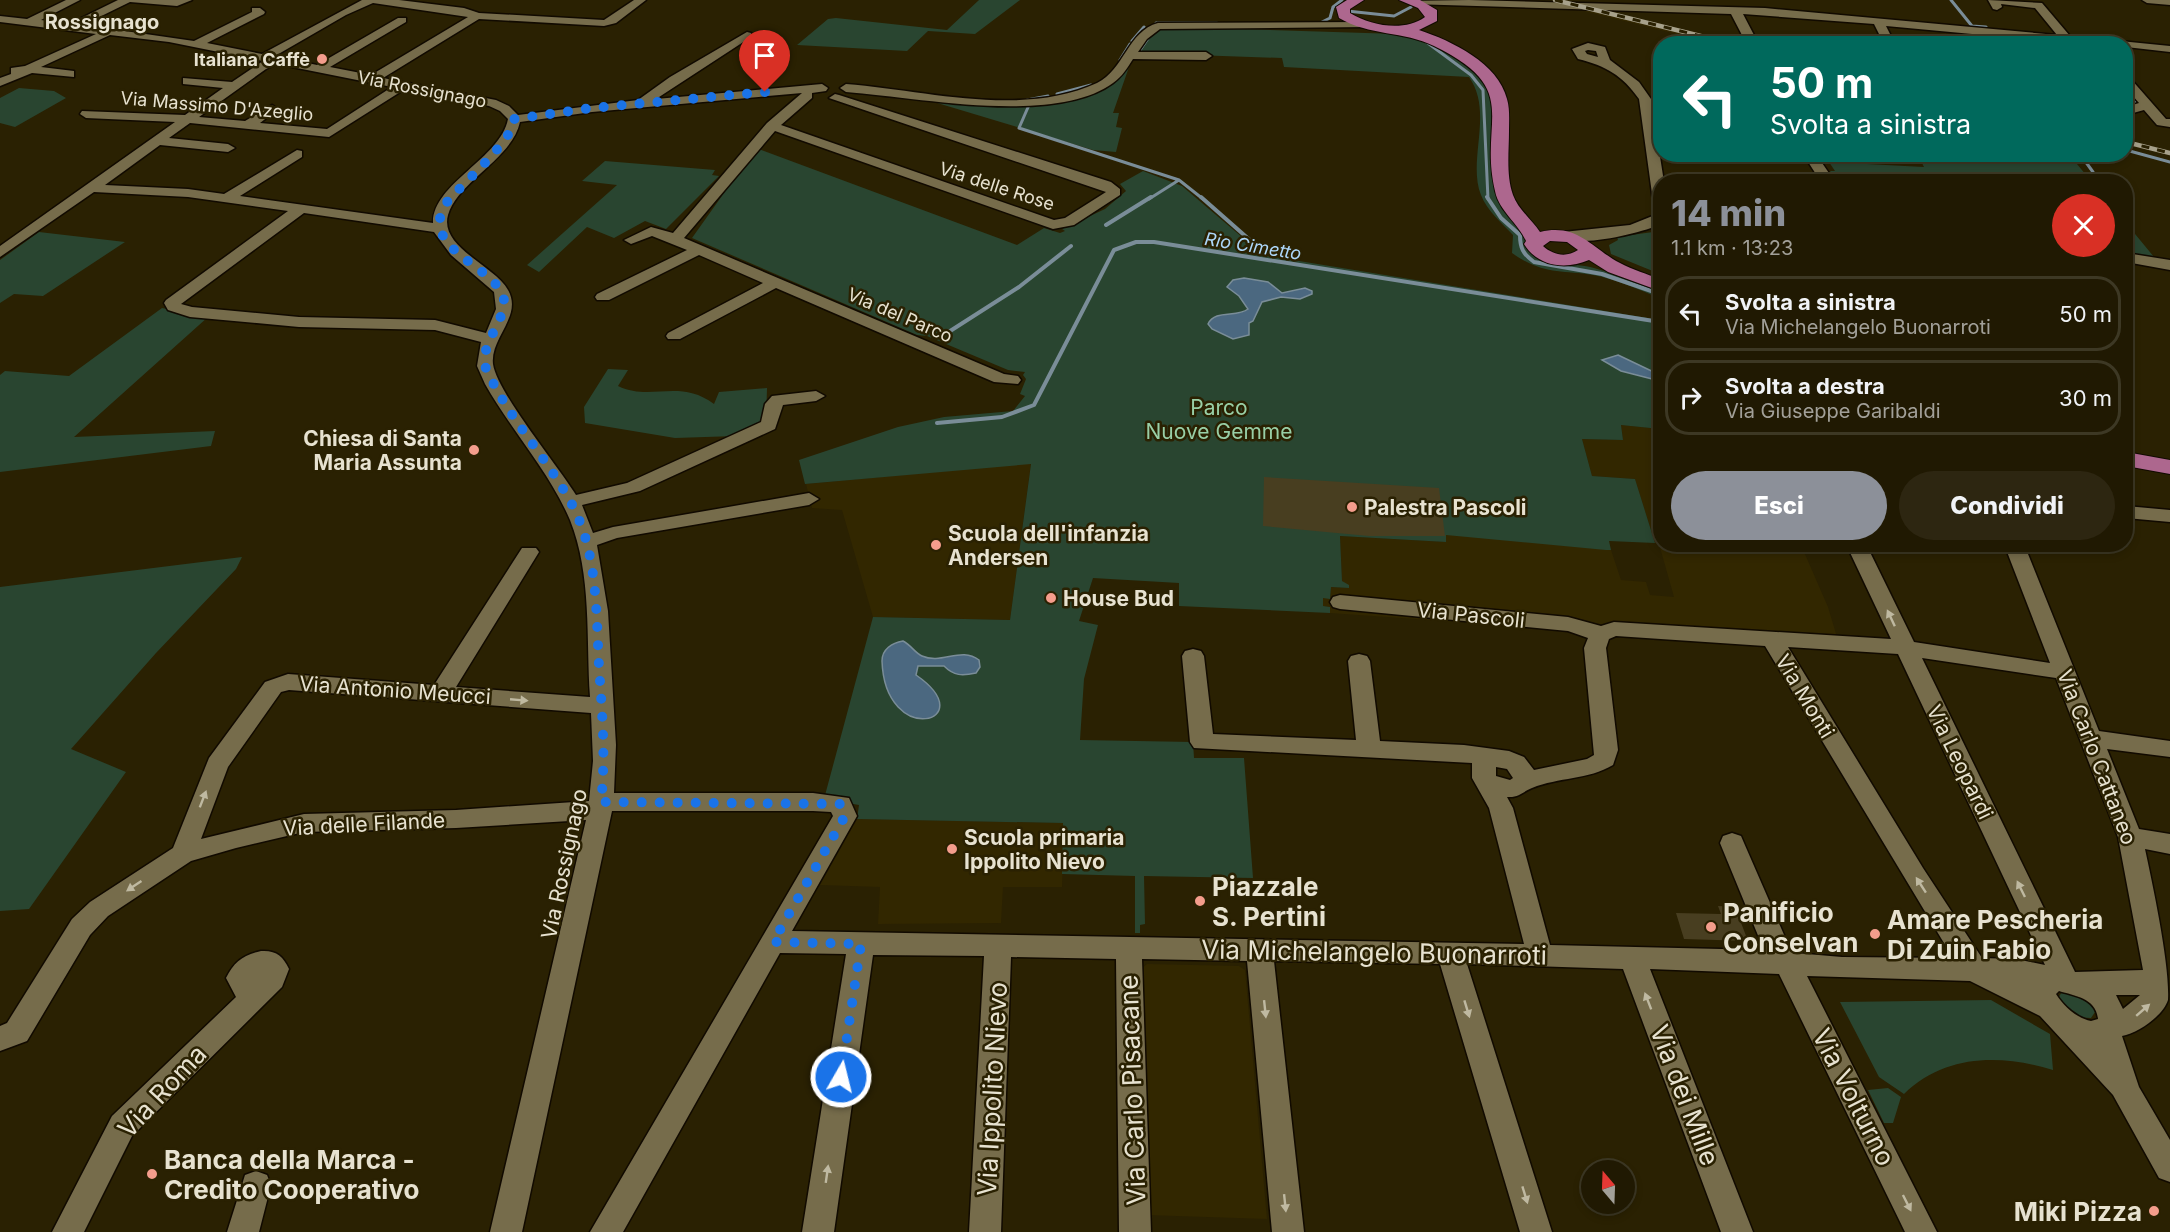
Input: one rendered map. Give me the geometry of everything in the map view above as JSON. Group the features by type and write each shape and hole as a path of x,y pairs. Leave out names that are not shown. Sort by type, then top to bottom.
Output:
{"main road":[{"path":"1357,0 1343,7 1344,15 1364,25 1422,34 1444,44"},
{"path":"1409,1 1423,5 1430,17 1430,30 1444,44 1482,72 1498,93 1503,193 1513,212 1535,240 1534,247 1542,254 1583,253 1625,273 1653,283"},
{"path":"1394,28 1430,17"},
{"path":"1523,223 1578,240 1583,253"},
{"path":"1535,240 1559,236"},
{"path":"2133,460 2170,467"}],"street":[{"path":"28,22 75,0"},
{"path":"72,26 126,0"},
{"path":"133,0 177,3 187,0"},
{"path":"0,253 270,59 342,13 371,0 464,10 477,16 604,23 612,21 642,0"},
{"path":"1997,7 1993,0 2037,5 2063,36"},
{"path":"2147,0 2170,2"},
{"path":"1409,1 1618,9 1735,10 1930,24 2054,36"},
{"path":"1430,17 1458,3"},
{"path":"196,44 260,12 256,10"},
{"path":"1735,10 1748,36"},
{"path":"1322,26 1344,15"},
{"path":"374,79 477,16"},
{"name":"Via Rossignago","path":"1,20 72,26 196,44 492,103 508,112 514,119 514,124 505,138 452,195 440,220 445,240 501,292 504,306 489,339 484,360 490,377 571,502 586,542 592,566 605,758 600,806 506,1232"},
{"path":"318,69 402,20"},
{"path":"1877,20 1886,36"},
{"path":"1930,24 1938,36"},
{"path":"852,95 871,90 1003,104 1055,98 1107,82 1132,55 1149,30 1166,25 1364,25"},
{"path":"0,82 112,31"},
{"path":"642,103 674,80 747,35"},
{"path":"2133,45 2170,49"},
{"path":"1132,55 1206,56"},
{"path":"1605,62 1629,79 1645,99 1653,153"},
{"path":"0,67 70,74"},
{"path":"187,81 235,86"},
{"name":"Via Massimo D'Azeglio","path":"86,114 187,120 329,133 403,85"},
{"path":"2133,89 2162,122 2170,123"},
{"path":"785,90 828,95"},
{"path":"514,119 642,103 785,90 828,95"},
{"path":"675,240 772,126 807,94"},
{"path":"794,105 828,95"},
{"name":"Via delle Rose","path":"772,126 1053,225 1069,222 1115,192 1106,185 852,95 828,95"},
{"path":"2133,109 2147,105"},
{"path":"248,125 272,109"},
{"path":"158,141 228,148"},
{"name":"Via Massimo D'Azeglio","path":"227,198 297,154"},
{"path":"92,188 180,192 299,210 406,222 440,220"},
{"path":"299,210 172,303 180,310 190,312 267,319 435,325 489,339"},
{"path":"1559,236 1644,227 1653,221"},
{"name":"Via del Parco","path":"631,240 651,231 999,378 1012,380"},
{"path":"1583,253 1600,233"},
{"path":"603,297 698,250"},
{"path":"2133,259 2170,265"},
{"path":"674,336 774,283"},
{"path":"571,502 633,486 769,426 774,404 778,399 816,396"},
{"path":"586,542 613,533 809,499"},
{"path":"2133,513 2170,516"},
{"path":"441,693 529,552"},
{"name":"Via Leopardi","path":"1860,552 2066,980"},
{"name":"Via Carlo Cattaneo","path":"2017,552 2130,837 2160,928 2153,958 2158,976 2154,1000 2127,1023 2108,1027"},
{"name":"Via Pascoli","path":"1340,602 1568,624 1586,627 1600,635"},
{"path":"1514,792 1593,766 1605,759 1606,750 1595,648 1600,635 1607,631 1625,629 1772,639"},
{"name":"Via Monti","path":"1772,639 1906,648 2063,672"},
{"name":"Via Monti","path":"1772,639 1914,875 1975,970"},
{"path":"1193,656 1202,742 1440,753 1493,770 1593,766"},
{"path":"1359,662 1369,750"},
{"name":"Via Antonio Meucci","path":"183,854 217,764 273,687 288,682 602,706"},
{"path":"2090,738 2170,749"},
{"path":"1493,770 1522,768 1514,792 1539,955"},
{"path":"1493,770 1514,792"},
{"name":"Via delle Filande","path":"0,1039 17,1032 81,927 99,909 183,854 236,838 304,823 456,819 600,806 840,804 845,816 773,942"},
{"path":"2130,837 2170,844"},
{"name":"Via Volturno","path":"1732,843 1777,950 1787,963 1921,1232"},
{"path":"606,1232 773,942"},
{"name":"Via Michelangelo Buonarroti","path":"773,942 1539,955 1787,963 1842,968 2036,972 2066,980"},
{"path":"819,1232 861,944"},
{"name":"Via Ippolito Nievo","path":"985,1232 997,946"},
{"name":"Via Carlo Pisacane","path":"1128,947 1131,981 1135,1232"},
{"path":"1259,950 1288,1232"},
{"path":"1450,953 1536,1232"},
{"name":"Via dei Mille","path":"1632,958 1737,1232"},
{"name":"Via Michelangelo Buonarroti","path":"1975,970 1992,981 2046,1006 2067,1025"},
{"path":"2046,1006 2042,992 2050,982 2066,980 2135,985 2158,976"},
{"path":"2066,980 2095,991 2108,1006 2112,1020 2108,1027 2126,1092"},
{"name":"Via Roma","path":"68,1232 122,1126 257,994"},
{"path":"2067,1025 2089,1032 2108,1027"},
{"path":"2067,1025 2126,1092 2166,1153"},
{"path":"243,1232 256,1185"}],"shaded area":[{"path":"1576,9 1603,10 1710,36 1685,36"},
{"path":"1621,425 1653,428 1653,537 1635,479 1592,476 1582,439 1623,440"},
{"name":"Scuola dell'infanzia Andersen","path":"1031,463 1010,620 873,617 842,510 812,508 806,484"},
{"path":"1445,534 1611,550 1621,580 1646,582 1650,595 1674,597 1661,552 1804,552 1828,607 1837,637 1715,628 1628,634 1330,613 1330,607 1323,606 1323,598 1330,598 1331,587 1349,588 1342,581 1340,536 1446,542"},
{"name":"Scuola primaria Ippolito Nievo","path":"857,819 1064,823 1062,887 1003,887 1001,923 878,924 880,887 820,885"},
{"path":"1147,964 1239,966 1245,970 1267,1219 1146,1215 1139,971"}],"green space":[{"path":"979,0 1020,0 975,34 928,31 907,51 797,45 828,19 836,18 947,30"},
{"path":"1173,27 1398,34 1437,44 1476,73 1492,93 1494,188 1502,209 1526,233 1527,249 1542,259 1594,268 1653,288 1653,295 1602,277 1543,268 1512,253 1513,235 1487,206 1477,181 1479,105 1476,91 1469,77 1284,67 1282,58 1137,53 1154,31"},
{"path":"1129,67 1113,113 1119,113 1116,127 1122,128 1116,152 1093,150 934,102 939,99 979,102 1042,100 1082,92 1101,85"},
{"path":"19,88 54,91 66,98 15,127 0,123 0,98"},
{"name":"Parco Nuove Gemme","path":"756,148 1017,245 1044,228 1060,233 1065,231 1062,229 1105,209 1126,191 1120,184 1143,171 1182,186 1263,255 1653,319 1653,428 1621,425 1623,440 1582,439 1592,476 1635,479 1653,543 1609,541 1611,550 1606,550 1446,535 1446,542 1340,536 1342,581 1349,585 1349,588 1331,587 1330,599 1323,598 1323,606 1330,607 1330,613 1179,606 1179,583 1093,578 1079,621 1098,625 1084,679 1080,740 1193,742 1194,758 1244,758 1253,878 1144,876 1145,924 1140,925 1140,933 1135,933 1135,876 1062,874 1063,823 857,819 859,805 824,799 873,617 1010,620 1031,464 805,484 799,460 898,427 944,417 1013,411 1025,396 1020,394 1026,379 1023,375 1025,372 1008,370 927,336 917,335 692,238"},
{"path":"605,161 715,170 712,175 719,176 666,229 645,221 614,238 587,227 539,272 527,265 617,185 582,181"},
{"path":"1829,162 1924,167 1922,162 2075,162 2085,174 1832,174 1830,171 1835,171"},
{"path":"39,232 125,242 43,296 14,294 0,303 0,260"},
{"path":"1653,232 1653,271 1611,254 1609,245 1618,240 1617,237"},
{"path":"2133,232 2154,257 2133,255"},
{"path":"162,308 208,317 74,437 215,431 211,446 0,472 0,375 5,371 69,376"},
{"path":"608,369 628,370 618,386 630,390 689,392 714,404 719,392 767,388 766,424 736,436 675,438 585,423 584,407"},
{"path":"242,557 236,569 156,653 71,749 126,772 29,909 0,911 0,587"},
{"path":"2071,991 2091,1003 2095,1012 2091,1018 2075,1017 2058,998 2062,992"},
{"path":"1991,1000 2050,1034 2053,1070 2014,1061 1974,1061 1937,1071 1904,1094 1879,1077 1840,1002"},
{"path":"1888,1088 1901,1097 1893,1123 1884,1123 1868,1090"}],"water":[{"path":"1244,278 1268,282 1282,293 1305,288 1312,291 1312,294 1300,299 1281,297 1262,302 1253,321 1249,323 1249,335 1233,339 1212,329 1208,324 1211,319 1221,315 1243,312 1248,309 1239,296 1227,287 1233,280"},
{"path":"1618,355 1653,372 1653,379 1621,371 1602,360"},
{"path":"903,641 917,653 929,658 965,655 979,660 980,667 976,673 962,675 951,672 944,666 918,666 916,675 934,692 940,705 936,714 926,719 912,716 898,707 887,689 882,657 888,647"}],"building":[{"name":"Palestra Pascoli","path":"1264,477 1439,488 1445,536 1369,536 1263,526"},
{"name":"Panificio Conselvan","path":"1718,906 1735,907 1748,941 1684,939 1676,913 1721,914"}],"waterway":[{"path":"1322,22 1330,18 1333,7 1342,0"},
{"path":"1951,0 1972,26 1986,27 1992,36"},
{"path":"1347,11 1394,16 1411,7"},
{"path":"1156,23 1217,23"},
{"path":"1132,41 1144,27"},
{"path":"1138,53 1151,34"},
{"path":"1425,41 1471,75 1483,90 1488,198"},
{"path":"1120,60 1130,44"},
{"path":"1057,94 1091,85"},
{"path":"1027,100 1048,96"},
{"path":"2133,97 2136,101 2133,103"},
{"path":"1035,104 1029,105 1019,128 1179,180"},
{"path":"2133,152 2170,162"},
{"path":"2086,162 2093,172"},
{"path":"1149,199 1179,180"},
{"path":"1179,180 1203,199"},
{"path":"1106,225 1151,197"},
{"path":"1201,197 1260,249"},
{"path":"1488,198 1501,218 1520,235 1523,250 1534,262 1602,274 1653,292"},
{"name":"Rio Cimetto","path":"937,423 1002,417 1034,405 1114,250 1136,242 1154,242 1653,321"},
{"path":"947,333 1019,287 1071,246"}],"railway":[{"path":"1555,0 1701,36"},
{"path":"2133,144 2170,153"}],"place":[{"name":"Italiana Caffè","path":"322,59"},
{"name":"Chiesa di Santa Maria Assunta","path":"474,450"},
{"name":"Palestra Pascoli","path":"1352,507"},
{"name":"Scuola dell'infanzia Andersen","path":"936,545"},
{"name":"House Bud","path":"1051,598"},
{"name":"Scuola primaria Ippolito Nievo","path":"952,849"},
{"name":"Piazzale S. Pertini","path":"1200,901"},
{"name":"Panificio Conselvan","path":"1711,927"},
{"name":"Amare Pescheria Di Zuin Fabio","path":"1875,934"},
{"name":"Banca della Marca - Credito Cooperativo","path":"152,1174"},
{"name":"Miki Pizza","path":"2154,1211"}],"district":[{"name":"Rossignago","path":"102,22"}],"route":[{"path":"765,92 592,108 514,119 514,124 505,138 443,207 439,228 445,240 501,292 504,306 486,345 485,366 571,502 586,542 592,566 596,608 604,744 601,802 840,804 845,816 773,942 861,944 841,1077"}]}
